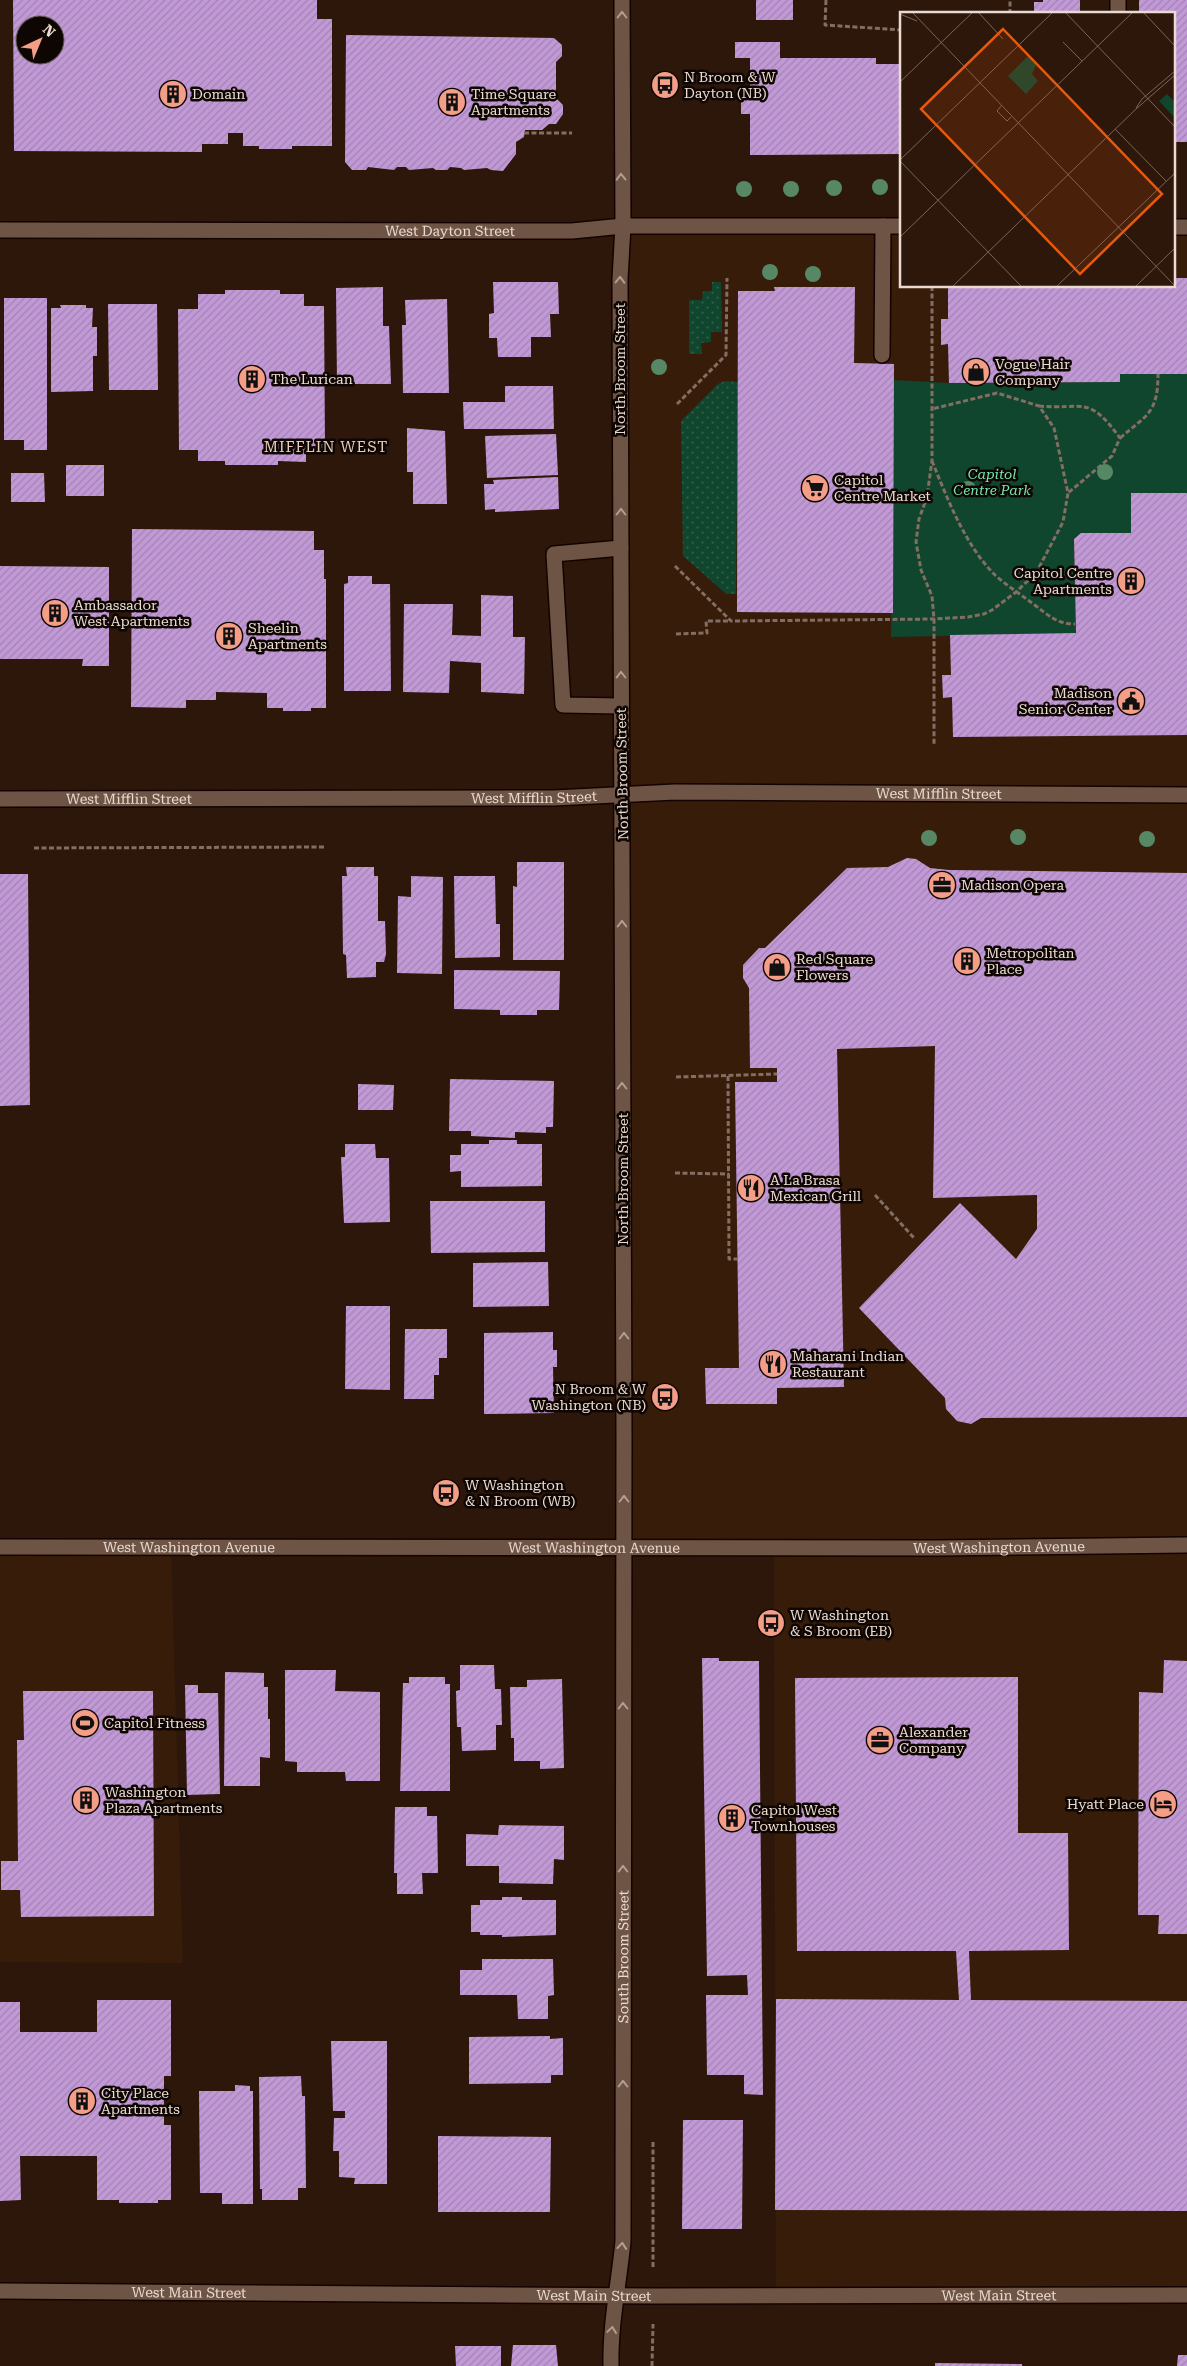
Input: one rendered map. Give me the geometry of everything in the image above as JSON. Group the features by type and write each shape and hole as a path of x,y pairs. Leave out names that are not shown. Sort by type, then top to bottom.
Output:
{"street":[{"name":"North Broom Street","path":"622,0 622,226 620,279 623,793 623,1548"},
{"name":"West Dayton Street","path":"0,230 572,231 622,226 900,226"},
{"path":"882,355 883,226"},
{"path":"1174,227 1187,227"},
{"path":"621,548 554,554 563,705 621,706"},
{"name":"West Mifflin Street","path":"0,799 514,798 623,793 1187,795"},
{"name":"West Washington Avenue","path":"0,1547 937,1548 1187,1544"},
{"name":"South Broom Street","path":"611,2366 610,2336 618,2295 623,2241 623,1548"},
{"name":"West Main Street","path":"0,2291 653,2296 1187,2295"}],"path":[{"path":"826,0 826,25 900,30"},
{"path":"524,133 572,133"},
{"path":"677,404 726,355 726,278"},
{"path":"932,288 932,460 927,496 919,519 916,542 922,570 932,596 934,619 934,746"},
{"path":"1068,493 1112,456 1120,438 1150,413 1156,402 1158,374"},
{"path":"932,409 997,393 1039,406 1075,405 1094,409 1110,424 1120,438"},
{"path":"676,634 706,633 706,621 872,618 934,619 984,614 1016,592 1036,573 1063,522 1068,493 1054,428 1039,406"},
{"path":"932,460 949,503 974,548 995,574 1051,619 1064,624 1075,624"},
{"path":"675,566 731,621"},
{"path":"872,613 872,618"},
{"path":"34,848 326,847"},
{"path":"676,1077 777,1074"},
{"path":"728,1076 729,1259 738,1259"},
{"path":"676,1173 728,1174"},
{"path":"876,1195 914,1238"},
{"path":"652,2366 653,2296"}],"shaded area":[{"path":"623,226 900,226 900,288 1174,288 1174,227 1187,227 1187,2295 776,2295 774,1549 623,1548"},
{"path":"0,1547 171,1547 183,1963 0,1962"}],"green space":[{"path":"712,282 721,282 722,332 711,332 711,342 701,343 702,354 689,354 689,300 702,300 703,291 712,291"},
{"name":"Capitol Centre Park","path":"1120,374 1187,374 1187,493 1131,493 1131,533 1081,533 1074,539 1076,633 891,637 893,380 949,383 1120,382"},
{"path":"724,381 738,382 736,594 726,594 683,556 681,421 718,384"}],"building":[{"name":"Domain","path":"13,0 317,0 317,19 332,19 332,146 292,146 292,149 259,149 259,146 243,146 243,133 228,133 228,144 202,144 202,152 14,151"},
{"path":"756,0 793,0 793,20 756,20"},
{"path":"1043,0 1080,0 1080,12 1034,12 1034,2 1043,2"},
{"path":"1139,0 1187,0 1187,142 1174,142 1174,12 1139,12"},
{"name":"Time Square Apartments","path":"346,35 554,38 562,45 562,56 556,62 556,98 563,105 563,114 556,124 549,124 542,130 525,130 524,137 516,142 516,154 503,171 487,168 464,170 450,167 447,170 436,170 433,168 409,170 406,167 397,167 394,170 368,167 366,170 352,170 345,162"},
{"path":"735,42 780,42 780,58 876,58 876,64 900,64 900,154 750,155 750,114 741,114 741,96 750,96 750,58 735,58"},
{"path":"1174,278 1187,278 1187,374 1120,374 1120,382 949,383 948,344 941,345 941,319 948,319 948,288 1174,288"},
{"path":"493,282 558,282 559,314 550,314 551,337 531,337 531,357 498,357 497,338 489,338 489,314 494,313"},
{"path":"383,287 383,326 389,326 391,384 337,384 336,288"},
{"name":"Capitol Centre Market","path":"774,287 855,287 854,363 894,364 893,613 737,612 738,291 775,291"},
{"name":"The Lurican","path":"225,290 280,290 280,294 304,294 304,306 324,306 325,448 306,448 306,462 278,461 278,465 225,465 225,461 198,461 198,450 179,450 178,309 198,309 198,294 225,294"},
{"path":"4,298 47,298 47,450 24,450 24,440 4,440"},
{"path":"447,299 449,393 403,393 402,325 406,325 405,300"},
{"path":"108,304 157,304 158,390 109,390"},
{"path":"60,305 86,305 86,308 93,308 92,327 97,327 97,356 93,356 93,391 51,392 51,308 61,308"},
{"path":"505,386 553,386 554,429 464,429 463,402 505,402"},
{"path":"407,428 445,431 447,504 413,504 413,472 407,472"},
{"path":"556,434 558,475 487,478 485,436"},
{"path":"66,465 104,465 104,496 66,496"},
{"path":"11,473 44,473 45,502 11,502"},
{"path":"558,477 559,509 495,512 495,509 485,510 484,484 494,484 493,480"},
{"name":"Capitol Centre Apartments","path":"1131,493 1187,493 1187,735 953,737 952,697 943,698 942,675 951,675 950,635 1076,633 1074,539 1081,533 1131,533"},
{"name":"Sheelin Apartments","path":"132,529 314,531 314,550 324,550 324,579 326,579 326,708 311,708 311,711 283,711 283,708 267,708 267,693 216,692 216,700 186,700 186,708 131,707"},
{"name":"Ambassador West Apartments","path":"0,566 109,567 109,666 82,666 83,659 0,659"},
{"path":"348,576 372,576 372,584 390,584 391,691 344,691 344,584 348,583"},
{"path":"481,595 513,596 513,637 525,637 524,694 481,692 481,663 450,661 449,693 403,692 404,604 453,604 452,635 481,636"},
{"path":"907,858 916,859 930,868 949,870 1187,873 1187,1417 981,1418 971,1424 957,1421 946,1409 945,1398 859,1308 960,1203 1016,1259 1037,1229 1037,1195 933,1198 935,1046 837,1049 844,1387 777,1388 777,1404 706,1404 705,1368 739,1368 735,1082 777,1082 777,1068 750,1068 749,988 743,978 743,965 759,948 765,948 847,868 888,867"},
{"path":"517,862 564,862 564,960 513,960 513,886 517,887"},
{"path":"346,867 374,867 374,876 378,876 378,921 385,921 386,954 384,962 376,962 376,977 347,978 346,955 343,954 342,876 347,876"},
{"path":"0,874 28,874 30,1105 0,1106"},
{"path":"411,876 443,877 442,974 397,973 398,896 411,897"},
{"path":"454,876 495,876 496,924 500,924 500,957 455,958"},
{"path":"454,970 560,971 559,1010 537,1010 537,1015 500,1015 500,1010 454,1009"},
{"path":"450,1079 554,1081 553,1127 546,1127 546,1133 515,1132 515,1138 471,1136 471,1131 449,1131"},
{"path":"358,1084 394,1085 393,1110 358,1110"},
{"path":"489,1140 517,1140 517,1144 542,1144 542,1186 461,1187 461,1171 450,1172 450,1155 461,1155 461,1144 489,1144"},
{"path":"345,1144 375,1144 376,1158 389,1158 390,1222 344,1223 341,1157 345,1157"},
{"path":"430,1201 545,1201 545,1252 431,1253"},
{"path":"548,1262 549,1306 473,1307 473,1263"},
{"path":"346,1306 390,1306 390,1390 345,1389"},
{"path":"405,1329 447,1329 447,1358 439,1358 439,1375 434,1375 434,1399 404,1399"},
{"path":"553,1332 553,1350 557,1350 557,1367 553,1367 554,1413 484,1414 484,1333"},
{"name":"Capitol West Townhouses","path":"702,1658 719,1658 719,1661 759,1661 763,2095 744,2094 744,2075 707,2075 706,1995 748,1995 747,1975 707,1976"},
{"name":"Hyatt Place","path":"1164,1660 1187,1661 1187,1934 1158,1934 1159,1915 1138,1915 1139,1692 1163,1693"},
{"path":"460,1665 494,1665 495,1689 501,1689 502,1725 496,1725 496,1750 462,1751 461,1727 457,1727 456,1691 460,1690"},
{"path":"285,1670 336,1670 335,1691 380,1692 380,1781 346,1781 345,1772 297,1772 297,1762 285,1761"},
{"path":"225,1672 264,1673 264,1687 268,1687 270,1758 260,1757 260,1786 224,1786"},
{"path":"409,1677 445,1677 445,1684 450,1684 450,1791 400,1791 403,1683 409,1683"},
{"path":"1018,1677 1018,1833 1068,1833 1069,1950 969,1951 971,2000 1187,2001 1187,2211 775,2210 776,1999 959,2000 956,1951 797,1951 795,1678"},
{"path":"562,1679 564,1768 540,1769 540,1761 514,1761 514,1738 511,1738 510,1687 527,1687 527,1680"},
{"path":"185,1685 198,1685 198,1693 218,1693 220,1794 187,1795"},
{"name":"Washington Plaza Apartments","path":"23,1691 153,1691 154,1916 21,1917 20,1890 1,1890 1,1861 18,1861 17,1740 24,1740"},
{"path":"395,1807 427,1807 427,1816 437,1816 438,1873 422,1873 423,1894 397,1894 397,1873 394,1873"},
{"path":"499,1825 564,1826 564,1860 554,1859 553,1884 499,1883 499,1866 466,1866 466,1834 498,1835"},
{"path":"502,1897 522,1897 522,1900 556,1900 556,1935 502,1937 502,1935 480,1935 480,1932 471,1932 471,1905 480,1905 480,1900 502,1900"},
{"path":"482,1959 553,1959 554,1995 548,1996 548,2019 518,2019 517,1995 460,1995 460,1970 482,1970"},
{"name":"City Place Apartments","path":"97,2000 171,2000 171,2076 164,2076 164,2125 171,2125 171,2200 158,2200 158,2203 119,2203 119,2200 97,2200 97,2156 20,2156 21,2200 0,2201 0,2002 20,2002 20,2032 97,2032"},
{"path":"550,2036 550,2039 563,2038 563,2075 551,2075 551,2083 469,2084 469,2037"},
{"path":"331,2041 387,2041 387,2184 354,2184 355,2178 339,2177 339,2151 333,2151 334,2118 345,2118 345,2111 333,2111"},
{"path":"301,2076 302,2096 305,2096 306,2188 298,2188 298,2200 262,2200 262,2189 260,2189 259,2077"},
{"path":"235,2085 250,2086 250,2091 253,2091 253,2204 222,2204 222,2193 200,2193 199,2091 235,2091"},
{"path":"683,2120 743,2120 742,2229 682,2229"},
{"path":"438,2136 551,2137 550,2212 438,2212"},
{"path":"513,2345 556,2345 558,2366 511,2366"},
{"path":"455,2346 501,2346 501,2366 456,2366"},
{"path":"1178,2355 1187,2355 1187,2366 1177,2366"},
{"path":"935,2363 1022,2364 1022,2366 935,2366"}],"place":[{"name":"N Broom & W Dayton (NB)","path":"665,85"},
{"name":"Domain","path":"173,94"},
{"name":"Time Square Apartments","path":"452,102"},
{"name":"Vogue Hair Company","path":"976,372"},
{"name":"The Lurican","path":"252,379"},
{"name":"Capitol Centre Market","path":"815,488"},
{"name":"Capitol Centre Apartments","path":"1131,581"},
{"name":"Ambassador West Apartments","path":"55,613"},
{"name":"Sheelin Apartments","path":"229,636"},
{"name":"Madison Senior Center","path":"1131,701"},
{"name":"Madison Opera","path":"942,885"},
{"name":"Metropolitan Place","path":"967,961"},
{"name":"Red Square Flowers","path":"777,967"},
{"name":"A La Brasa Mexican Grill","path":"751,1188"},
{"name":"Maharani Indian Restaurant","path":"773,1364"},
{"name":"N Broom & W Washington (NB)","path":"665,1397"},
{"name":"W Washington & N Broom (WB)","path":"446,1493"},
{"name":"W Washington & S Broom (EB)","path":"771,1623"},
{"name":"Capitol Fitness","path":"85,1723"},
{"name":"Alexander Company","path":"880,1740"},
{"name":"Washington Plaza Apartments","path":"86,1800"},
{"name":"Hyatt Place","path":"1163,1804"},
{"name":"Capitol West Townhouses","path":"732,1818"},
{"name":"City Place Apartments","path":"82,2101"}],"district":[{"name":"MIFFLIN WEST","path":"326,447"}]}
